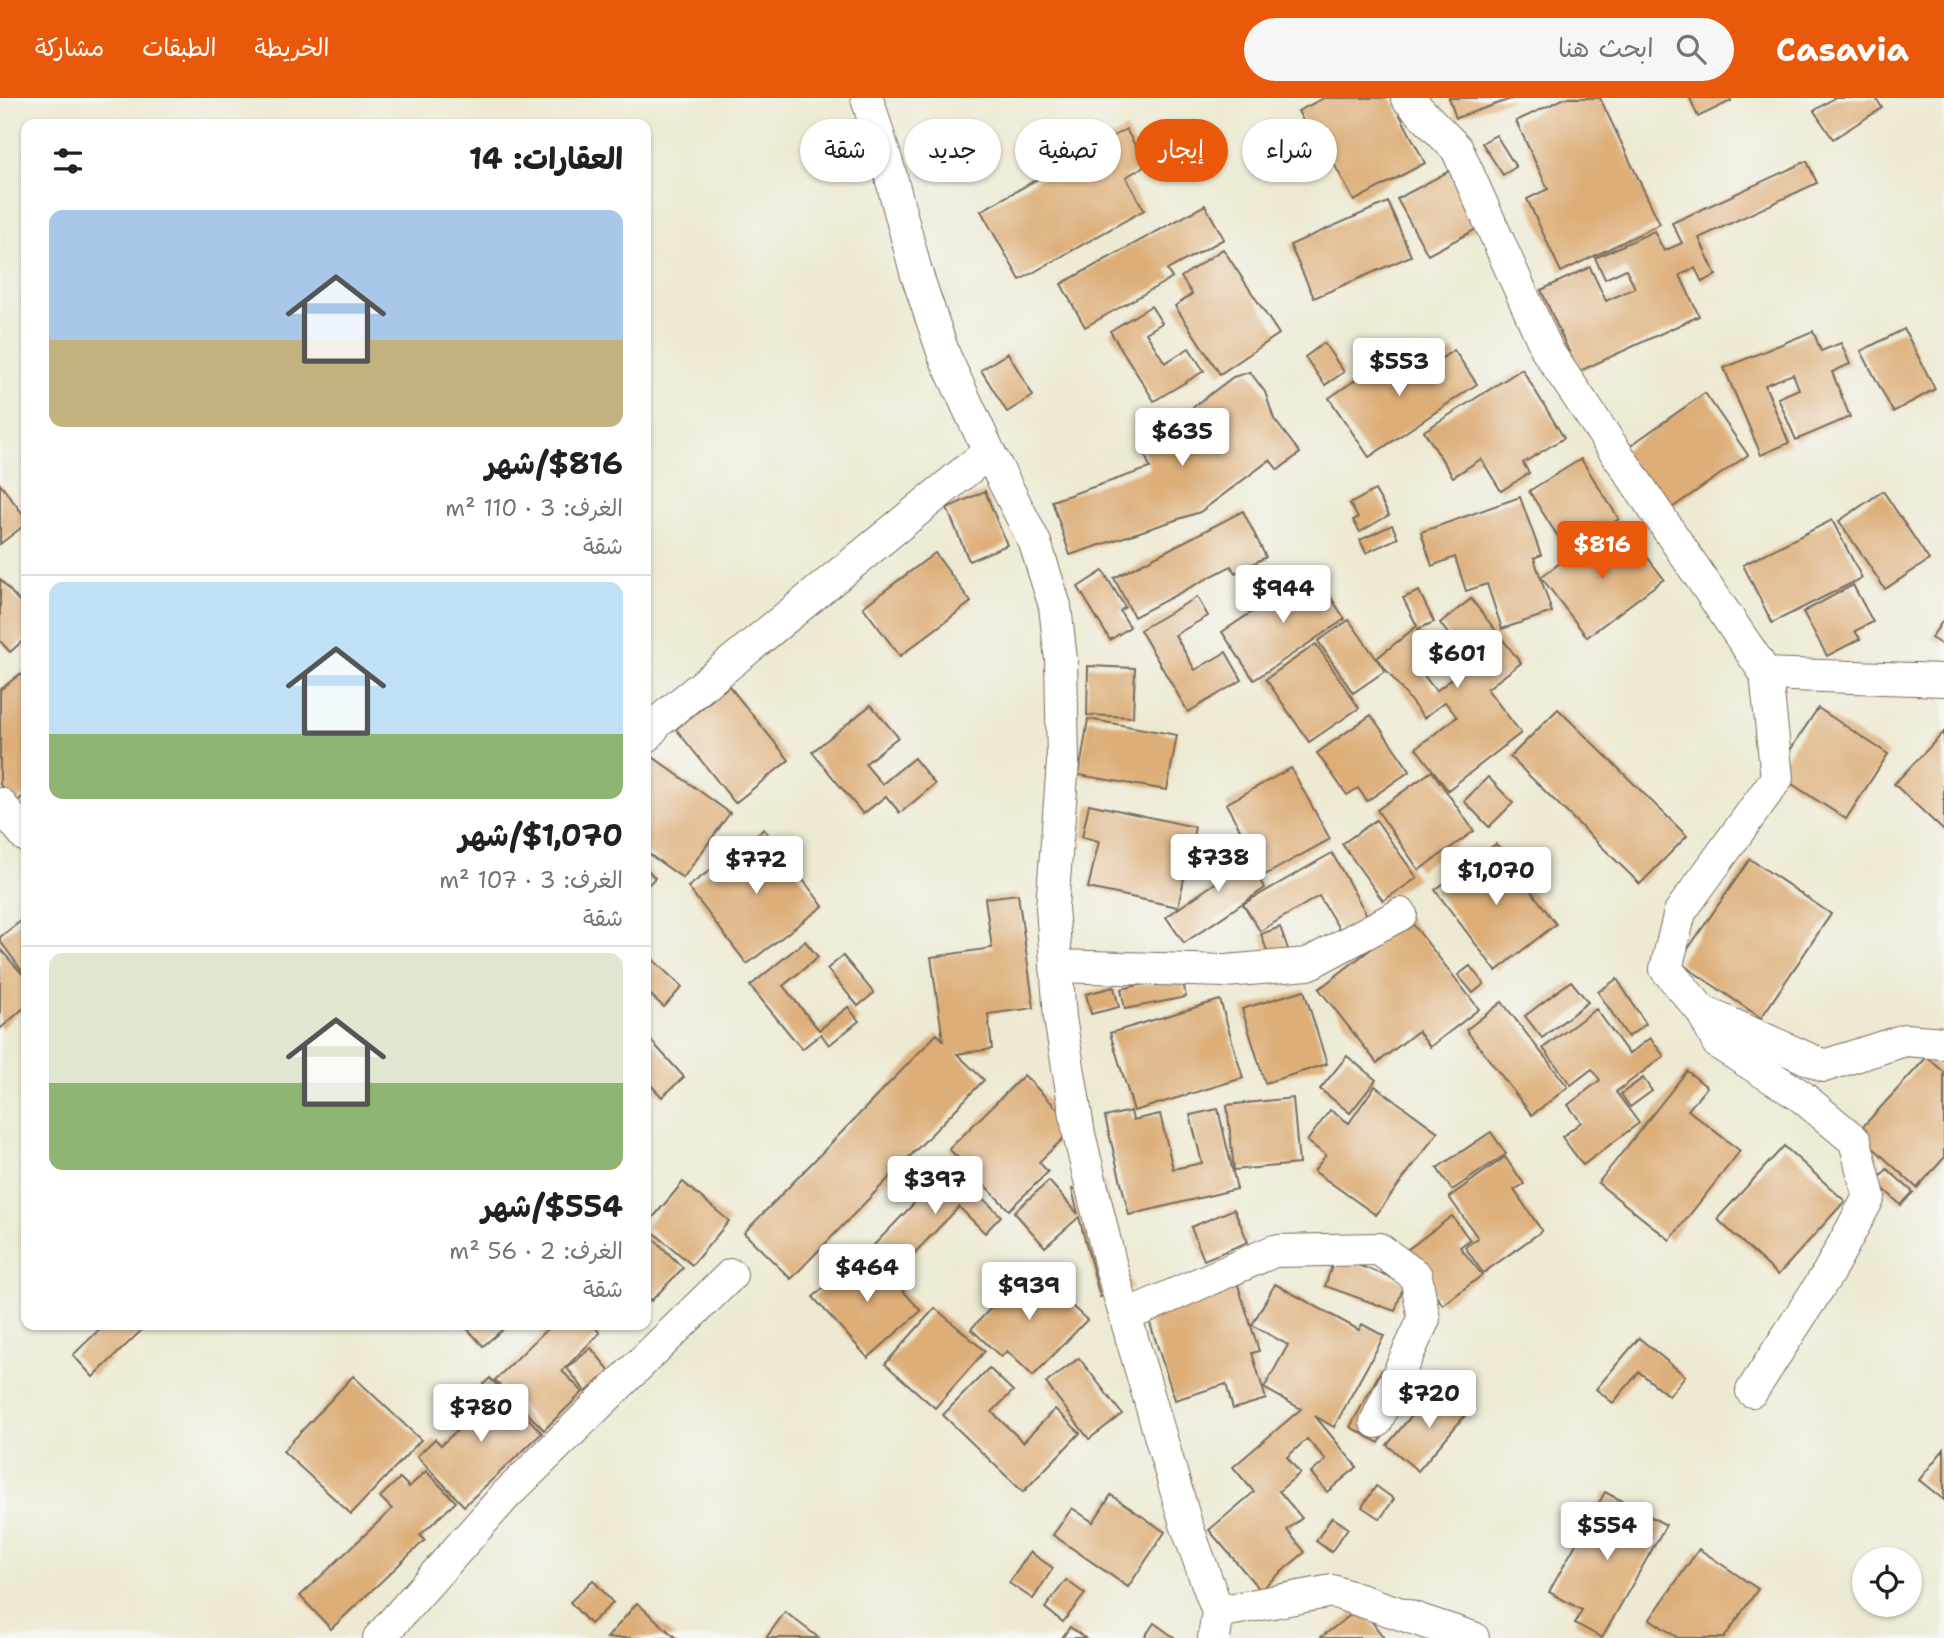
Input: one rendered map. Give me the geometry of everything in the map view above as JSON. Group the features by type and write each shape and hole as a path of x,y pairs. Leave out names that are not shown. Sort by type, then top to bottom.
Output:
{"street":[{"path":"867,98 916,272 944,355 989,453 1035,543 1055,606 1061,660 1063,762 1052,908 1060,1018 1079,1134 1125,1317 1216,1625 1332,1591 1473,1638"},
{"path":"1407,98 1457,149 1548,352 1766,674 1777,778 1680,912 1666,970 1702,1011 1718,1043 1801,1096 1855,1141 1869,1197 1828,1273 1752,1391"},
{"path":"651,731 658,722 989,453"},
{"path":"1766,674 1944,680"},
{"path":"0,804 21,830"},
{"path":"1056,966 1226,971 1308,964 1401,914"},
{"path":"1702,1011 1824,1066 1905,1040 1944,1043"},
{"path":"1125,1317 1274,1251 1379,1250 1416,1276 1424,1320 1376,1422"},
{"path":"379,1638 505,1496 731,1275"}],"building":[{"path":"1324,98 1391,98 1425,163 1354,201 1337,169 1337,119 1302,119 1298,111"},
{"path":"1449,98 1514,98 1456,118"},
{"path":"1565,98 1600,98 1660,224 1561,272 1527,199 1548,189 1516,121"},
{"path":"1690,98 1730,98 1731,101 1698,117"},
{"path":"1834,98 1876,98 1882,108 1833,139 1814,111"},
{"path":"1126,129 1135,145 1135,172 1126,177 1144,210 1020,280 981,211 1032,182 1121,182 1121,132"},
{"path":"1496,135 1516,167 1503,175 1482,143"},
{"path":"1807,161 1817,183 1699,238 1716,275 1702,282 1695,268 1680,275 1699,316 1578,372 1541,290 1590,267 1606,301 1635,288 1626,269 1605,279 1595,258 1654,231 1664,251 1682,243 1672,223"},
{"path":"1451,170 1482,226 1428,255 1397,199"},
{"path":"1388,202 1411,256 1314,298 1290,245"},
{"path":"1205,205 1224,239 1167,270 1172,278 1085,327 1061,284"},
{"path":"1223,249 1279,334 1220,374 1175,306 1192,294 1181,277"},
{"path":"1151,306 1162,323 1146,333 1165,363 1189,348 1204,371 1154,401 1110,331"},
{"path":"1904,329 1935,389 1893,412 1861,351"},
{"path":"1813,331 1821,351 1841,343 1850,364 1832,372 1850,417 1796,440 1778,398 1799,389 1793,374 1765,385 1789,443 1761,455 1724,368"},
{"path":"1324,343 1344,372 1325,385 1305,357"},
{"path":"1454,350 1477,384 1369,457 1329,398 1398,351 1415,376"},
{"path":"1008,353 1033,396 1007,412 981,370"},
{"path":"1522,369 1564,438 1523,463 1529,473 1501,491 1481,459 1453,477 1424,431"},
{"path":"1250,372 1265,392 1274,419 1300,453 1278,470 1270,460 1200,512 1070,555 1052,501 1150,468 1142,446 1233,377"},
{"path":"1705,393 1748,455 1663,514 1620,453"},
{"path":"1581,459 1619,519 1567,551 1529,491"},
{"path":"0,484 21,511 21,528 0,544"},
{"path":"1375,490 1389,515 1360,532 1353,520 1358,518 1350,504"},
{"path":"985,491 1007,545 969,561 947,508"},
{"path":"1883,491 1929,560 1885,589 1839,521"},
{"path":"1520,497 1541,555 1534,558 1552,612 1502,629 1487,584 1466,591 1455,557 1432,566 1421,532"},
{"path":"1243,511 1266,557 1235,573 1231,566 1134,617 1114,578"},
{"path":"1832,520 1862,578 1772,623 1743,565"},
{"path":"1392,525 1398,538 1366,553 1360,540"},
{"path":"1628,532 1664,579 1587,637 1541,577 1598,535 1608,548"},
{"path":"935,553 971,602 900,656 863,607"},
{"path":"1103,571 1125,607 1120,611 1130,627 1110,640 1078,587"},
{"path":"1313,571 1345,619 1254,680 1222,632"},
{"path":"0,579 21,603 21,642 10,652 0,641"},
{"path":"1853,585 1873,622 1855,631 1860,639 1827,656 1803,612"},
{"path":"1419,591 1434,622 1418,629 1434,649 1415,664 1436,691 1471,664 1440,623 1471,599 1521,663 1487,689 1521,733 1448,790 1416,748 1457,717 1445,702 1424,718 1377,658 1417,626 1403,598"},
{"path":"1197,597 1208,616 1175,635 1195,670 1226,652 1242,680 1188,712 1140,630"},
{"path":"1944,619 1944,646 1931,638"},
{"path":"1349,620 1385,671 1353,693 1318,641"},
{"path":"1316,644 1359,708 1309,742 1266,679"},
{"path":"1088,666 1135,668 1133,717 1087,715"},
{"path":"21,675 21,798 15,803 0,785 0,690"},
{"path":"729,686 789,760 735,803 676,729"},
{"path":"871,705 898,737 865,764 882,784 914,758 935,784 900,813 886,796 863,814 812,752"},
{"path":"1818,708 1888,754 1846,819 1775,773"},
{"path":"1558,709 1687,836 1640,884 1510,757"},
{"path":"1371,715 1410,771 1367,801 1358,788 1347,795 1317,753"},
{"path":"1088,719 1177,735 1167,790 1079,775"},
{"path":"1944,732 1944,831 1894,784"},
{"path":"651,756 730,813 683,878 651,856"},
{"path":"1291,768 1330,839 1265,875 1226,804"},
{"path":"1432,771 1474,831 1419,870 1377,810"},
{"path":"1488,777 1513,803 1489,827 1464,801"},
{"path":"1089,804 1195,827 1178,907 1088,888 1099,841 1082,837"},
{"path":"1376,820 1417,878 1383,901 1342,844"},
{"path":"764,829 823,906 747,964 688,887"},
{"path":"1231,840 1265,888 1184,943 1166,917 1224,877 1209,856"},
{"path":"1496,844 1556,924 1496,971 1435,890"},
{"path":"1332,853 1368,917 1341,932 1319,896 1260,931 1243,904"},
{"path":"1750,859 1831,914 1761,1018 1679,962"},
{"path":"1018,894 1034,1008 988,1014 992,1049 957,1054 984,1080 791,1279 744,1233 937,1034 943,1040 931,957 992,948 985,898"},
{"path":"1402,910 1479,1009 1430,1047 1418,1031 1377,1063 1319,989 1381,941"},
{"path":"21,921 21,969 0,941 0,937"},
{"path":"1280,927 1293,963 1274,970 1261,934"},
{"path":"805,941 818,957 783,986 819,1030 848,1007 859,1021 829,1045 821,1034 802,1049 750,986"},
{"path":"0,949 21,972 21,1010 0,1029"},
{"path":"843,956 874,993 858,1006 827,969"},
{"path":"651,958 682,987 664,1007 651,995"},
{"path":"1470,966 1484,984 1473,993 1458,975"},
{"path":"1182,976 1186,997 1125,1009 1121,989"},
{"path":"1617,979 1646,1024 1628,1037 1598,992"},
{"path":"1571,981 1588,1002 1542,1038 1525,1016"},
{"path":"1114,987 1119,1007 1091,1014 1086,994"},
{"path":"1304,990 1327,1064 1265,1083 1242,1009"},
{"path":"1220,1000 1243,1078 1134,1111 1110,1033"},
{"path":"1502,1002 1568,1087 1532,1115 1466,1030"},
{"path":"1596,1009 1629,1054 1650,1038 1664,1056 1616,1092 1639,1123 1583,1165 1562,1137 1581,1122 1568,1105 1600,1080 1592,1069 1571,1085 1543,1048"},
{"path":"651,1041 684,1077 662,1097 651,1085"},
{"path":"1347,1056 1376,1080 1350,1113 1320,1089"},
{"path":"1927,1057 1944,1072 1944,1158 1917,1188 1857,1133"},
{"path":"1687,1071 1707,1087 1688,1110 1740,1151 1670,1240 1598,1183"},
{"path":"1024,1075 1075,1127 1039,1162 1048,1172 1009,1210 949,1149"},
{"path":"1643,1078 1652,1091 1630,1107 1621,1094"},
{"path":"1375,1086 1438,1132 1376,1215 1314,1171 1326,1155 1307,1141 1330,1110 1349,1123"},
{"path":"1293,1098 1299,1164 1234,1170 1227,1105"},
{"path":"1218,1109 1237,1189 1129,1215 1105,1117 1131,1111 1133,1120 1160,1114 1173,1169 1202,1163 1190,1115"},
{"path":"1491,1132 1506,1154 1452,1190 1437,1168"},
{"path":"1784,1146 1845,1201 1778,1275 1717,1219"},
{"path":"1505,1157 1524,1184 1514,1190 1542,1231 1483,1273 1465,1247 1478,1238 1449,1197"},
{"path":"950,1166 1001,1216 985,1233 959,1207 899,1269 874,1245"},
{"path":"1887,1169 1913,1192 1901,1205 1876,1182"},
{"path":"1049,1181 1078,1214 1072,1189 1104,1181 1132,1289 1100,1297 1079,1217 1045,1247 1014,1212"},
{"path":"683,1182 729,1221 692,1265 651,1230 651,1220"},
{"path":"1234,1209 1248,1242 1204,1260 1191,1227"},
{"path":"1452,1216 1470,1240 1460,1247 1482,1275 1443,1305 1403,1253"},
{"path":"651,1236 683,1268 651,1301"},
{"path":"867,1250 921,1311 868,1358 813,1297"},
{"path":"1335,1257 1405,1282 1395,1311 1325,1286"},
{"path":"1030,1267 1087,1320 1033,1376 1007,1351 1001,1357 971,1329"},
{"path":"1236,1279 1259,1351 1252,1353 1266,1399 1233,1409 1226,1384 1175,1400 1145,1308"},
{"path":"1275,1284 1359,1330 1362,1324 1384,1336 1334,1427 1315,1416 1357,1467 1327,1492 1311,1473 1326,1460 1307,1439 1287,1457 1300,1473 1279,1491 1302,1518 1287,1530 1305,1552 1260,1590 1209,1530 1254,1492 1233,1467 1301,1409 1264,1388 1288,1345 1252,1325"},
{"path":"935,1308 985,1351 935,1408 885,1364"},
{"path":"99,1330 142,1330 93,1377 73,1355"},
{"path":"469,1330 502,1330 483,1346"},
{"path":"546,1330 597,1330 600,1333 562,1371 583,1392 544,1430 495,1380"},
{"path":"1639,1338 1685,1376 1669,1396 1639,1372 1613,1403 1596,1389"},
{"path":"591,1348 610,1371 586,1392 567,1368"},
{"path":"1079,1358 1122,1414 1089,1439 1046,1383"},
{"path":"989,1368 1013,1391 992,1412 1023,1442 1055,1409 1080,1433 1023,1492 943,1415"},
{"path":"1381,1371 1411,1387 1379,1443 1350,1427"},
{"path":"353,1376 421,1440 351,1514 283,1451"},
{"path":"490,1378 542,1433 464,1506 417,1456 435,1439 441,1445 481,1409 470,1397"},
{"path":"1454,1390 1473,1406 1418,1471 1387,1445 1423,1402 1435,1412"},
{"path":"1944,1449 1944,1500 1919,1480"},
{"path":"426,1471 456,1502 420,1535 425,1540 331,1629 300,1596 392,1509 380,1497 400,1478 409,1487"},
{"path":"1376,1486 1394,1499 1380,1519 1362,1507"},
{"path":"1605,1492 1666,1525 1602,1638 1575,1623 1582,1610 1549,1592"},
{"path":"1111,1495 1165,1532 1128,1587 1053,1535 1072,1508 1093,1522"},
{"path":"1332,1517 1348,1528 1331,1552 1316,1541"},
{"path":"1699,1549 1758,1589 1724,1638 1678,1638 1650,1619"},
{"path":"1030,1552 1053,1568 1033,1599 1009,1583"},
{"path":"593,1580 613,1603 590,1624 570,1602"},
{"path":"1066,1580 1085,1594 1063,1622 1045,1608"},
{"path":"637,1603 676,1638 607,1638"},
{"path":"1361,1607 1384,1638 1320,1638"},
{"path":"785,1612 819,1638 766,1638"},
{"path":"1154,1623 1175,1638 1144,1638"},
{"path":"1070,1627 1085,1638 1062,1638"}]}
